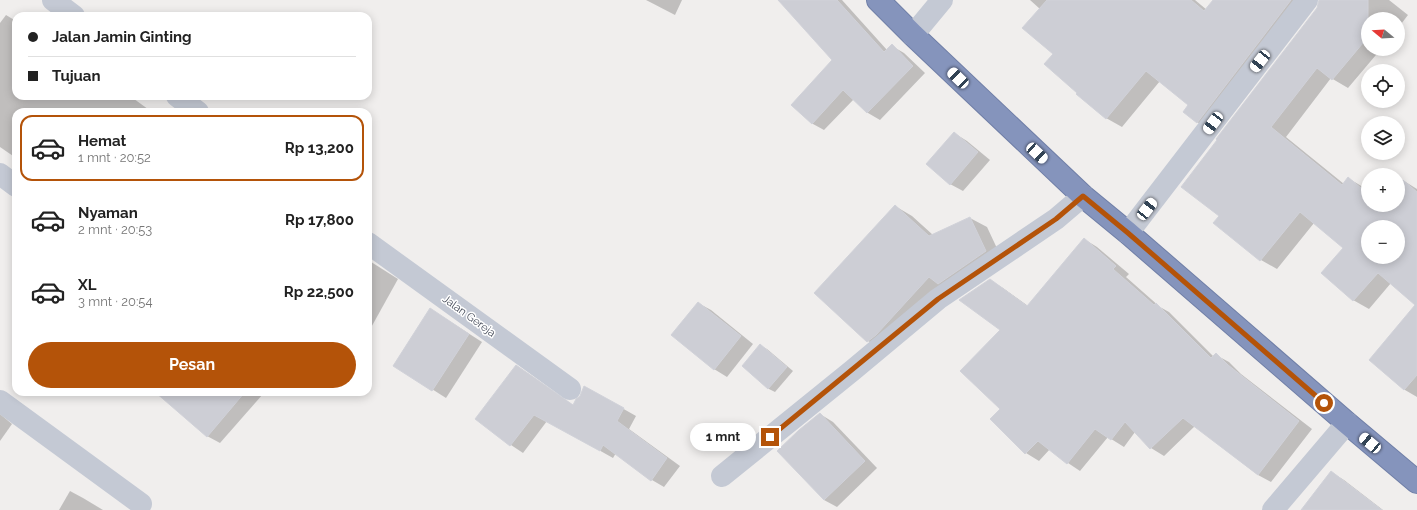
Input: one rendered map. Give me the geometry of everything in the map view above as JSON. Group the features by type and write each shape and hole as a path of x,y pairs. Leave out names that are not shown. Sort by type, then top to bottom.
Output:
{"highway":[{"path":"878,0 1083,196 1417,482"}],"street":[{"path":"53,0 69,12"},
{"path":"913,35 942,0"},
{"path":"1128,233 1307,0"},
{"path":"182,100 193,108"},
{"path":"0,174 12,183"},
{"path":"722,476 938,299 1056,219 1083,196"},
{"name":"Jalan Gereja","path":"372,246 570,389"},
{"path":"0,401 142,504"},
{"path":"1273,510 1347,423"}],"building":[{"path":"778,0 837,0 884,52 892,44 913,66 867,113 843,90 812,124 791,105 832,60"},
{"path":"1047,0 1191,0 1204,11 1213,0 1291,0 1197,123 1183,112 1188,105 1146,71 1106,119 1076,94 1077,93 1044,64 1053,54 1022,28"},
{"path":"1319,0 1368,0 1368,12 1361,12 1361,45 1332,80 1317,68 1271,127 1342,185 1348,177 1361,188 1361,212 1405,212 1405,182 1417,192 1417,375 1404,390 1369,360 1415,305 1378,273 1353,301 1321,273 1343,248 1300,212 1260,261 1213,223 1219,216 1181,187 1217,140 1216,139 1317,8"},
{"path":"954,132 978,152 950,185 926,164"},
{"path":"895,205 929,236 970,217 986,251 938,284 929,277 876,335 867,342 814,293"},
{"path":"1084,238 1116,266 1113,269 1154,305 1156,303 1211,358 1216,353 1228,365 1299,421 1258,475 1183,418 1150,449 1125,422 1111,440 1095,429 1067,464 1038,441 1025,454 990,419 1000,409 960,371 1000,330 959,300 990,279 1027,306"},
{"path":"698,302 741,336 714,370 671,335"},
{"path":"430,308 469,334 432,391 393,366"},
{"path":"760,344 787,367 768,389 742,366"},
{"path":"516,365 573,405 576,399 580,396 584,386 624,408 617,421 667,458 651,481 603,445 600,451 534,415 510,446 475,419"},
{"path":"160,396 242,396 207,437"},
{"path":"820,413 865,461 824,500 777,451"},
{"path":"1331,471 1382,510 1301,510"}],"route":[{"path":"770,437 938,299 1056,219 1083,196 1128,233 1324,403"}]}
